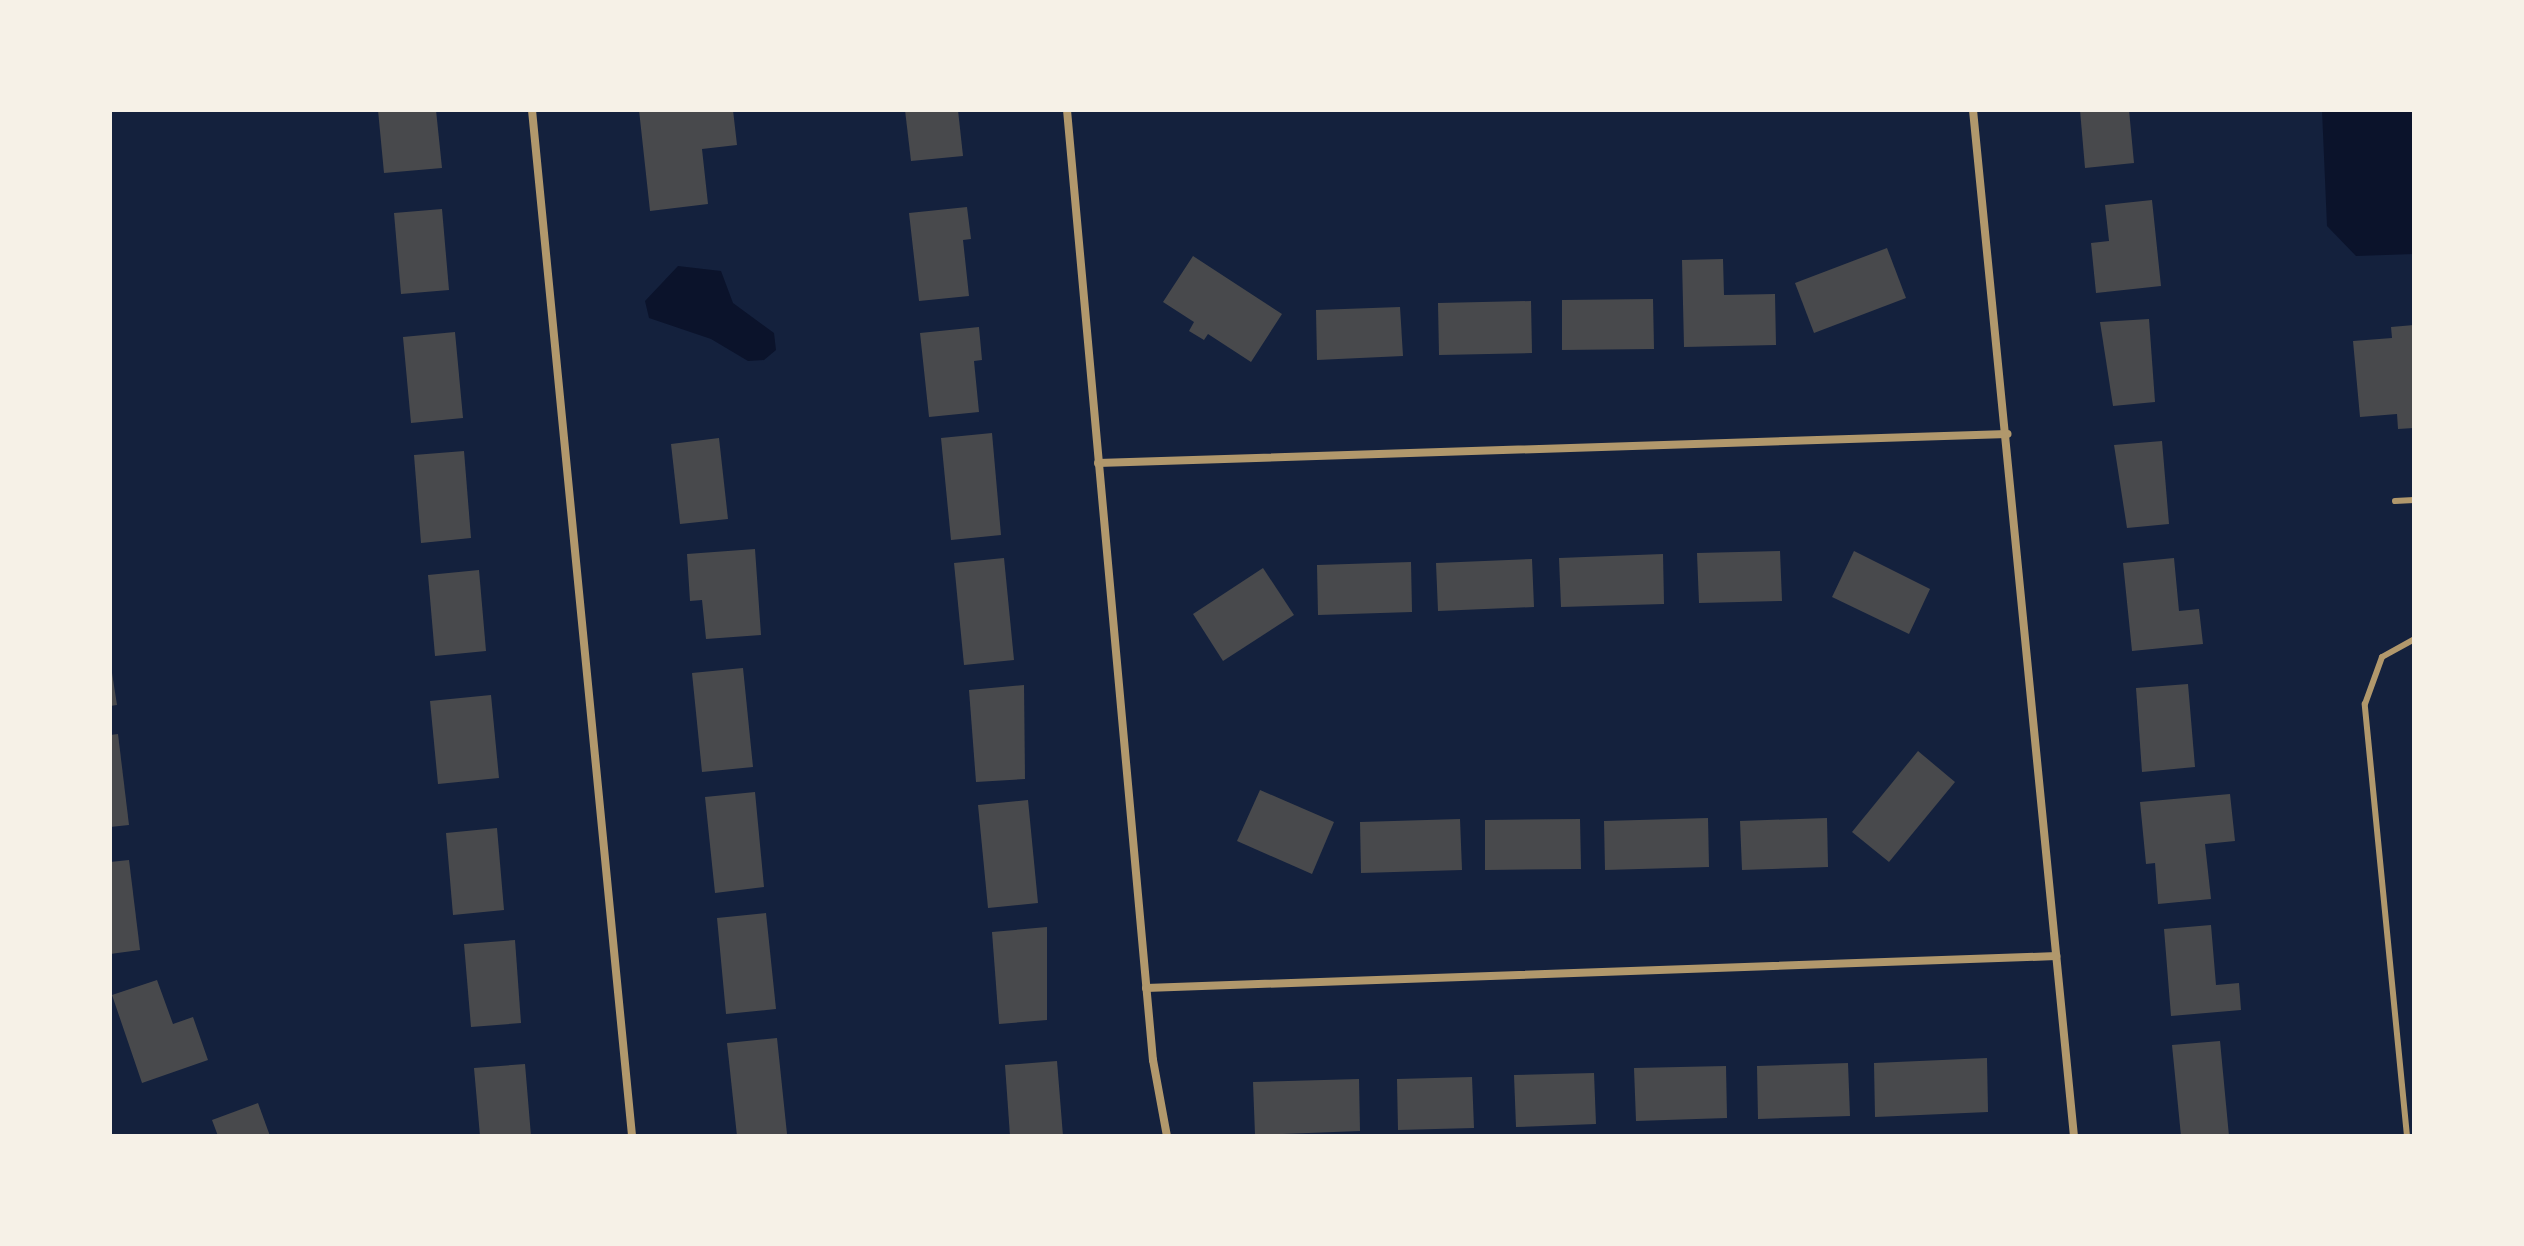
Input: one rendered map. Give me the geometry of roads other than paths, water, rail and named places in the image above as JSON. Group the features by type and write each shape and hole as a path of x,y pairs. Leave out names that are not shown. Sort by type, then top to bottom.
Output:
{"street":[{"path":"532,110 632,1136"},
{"path":"1067,110 1146,988 1167,1136"},
{"path":"1973,110 2008,434 2074,1136"},
{"path":"1098,463 2008,434"},
{"path":"1146,988 2056,956"}],"lane":[{"path":"2395,501 2414,500"},
{"path":"2407,1136 2365,704 2382,657 2414,639"},
{"path":"2403,1104 2414,1103"}],"water":[{"path":"2322,110 2414,110 2414,254 2356,256 2327,226"},
{"path":"678,266 721,271 733,303 774,333 776,350 764,360 748,361 711,339 649,318 645,301"}]}
